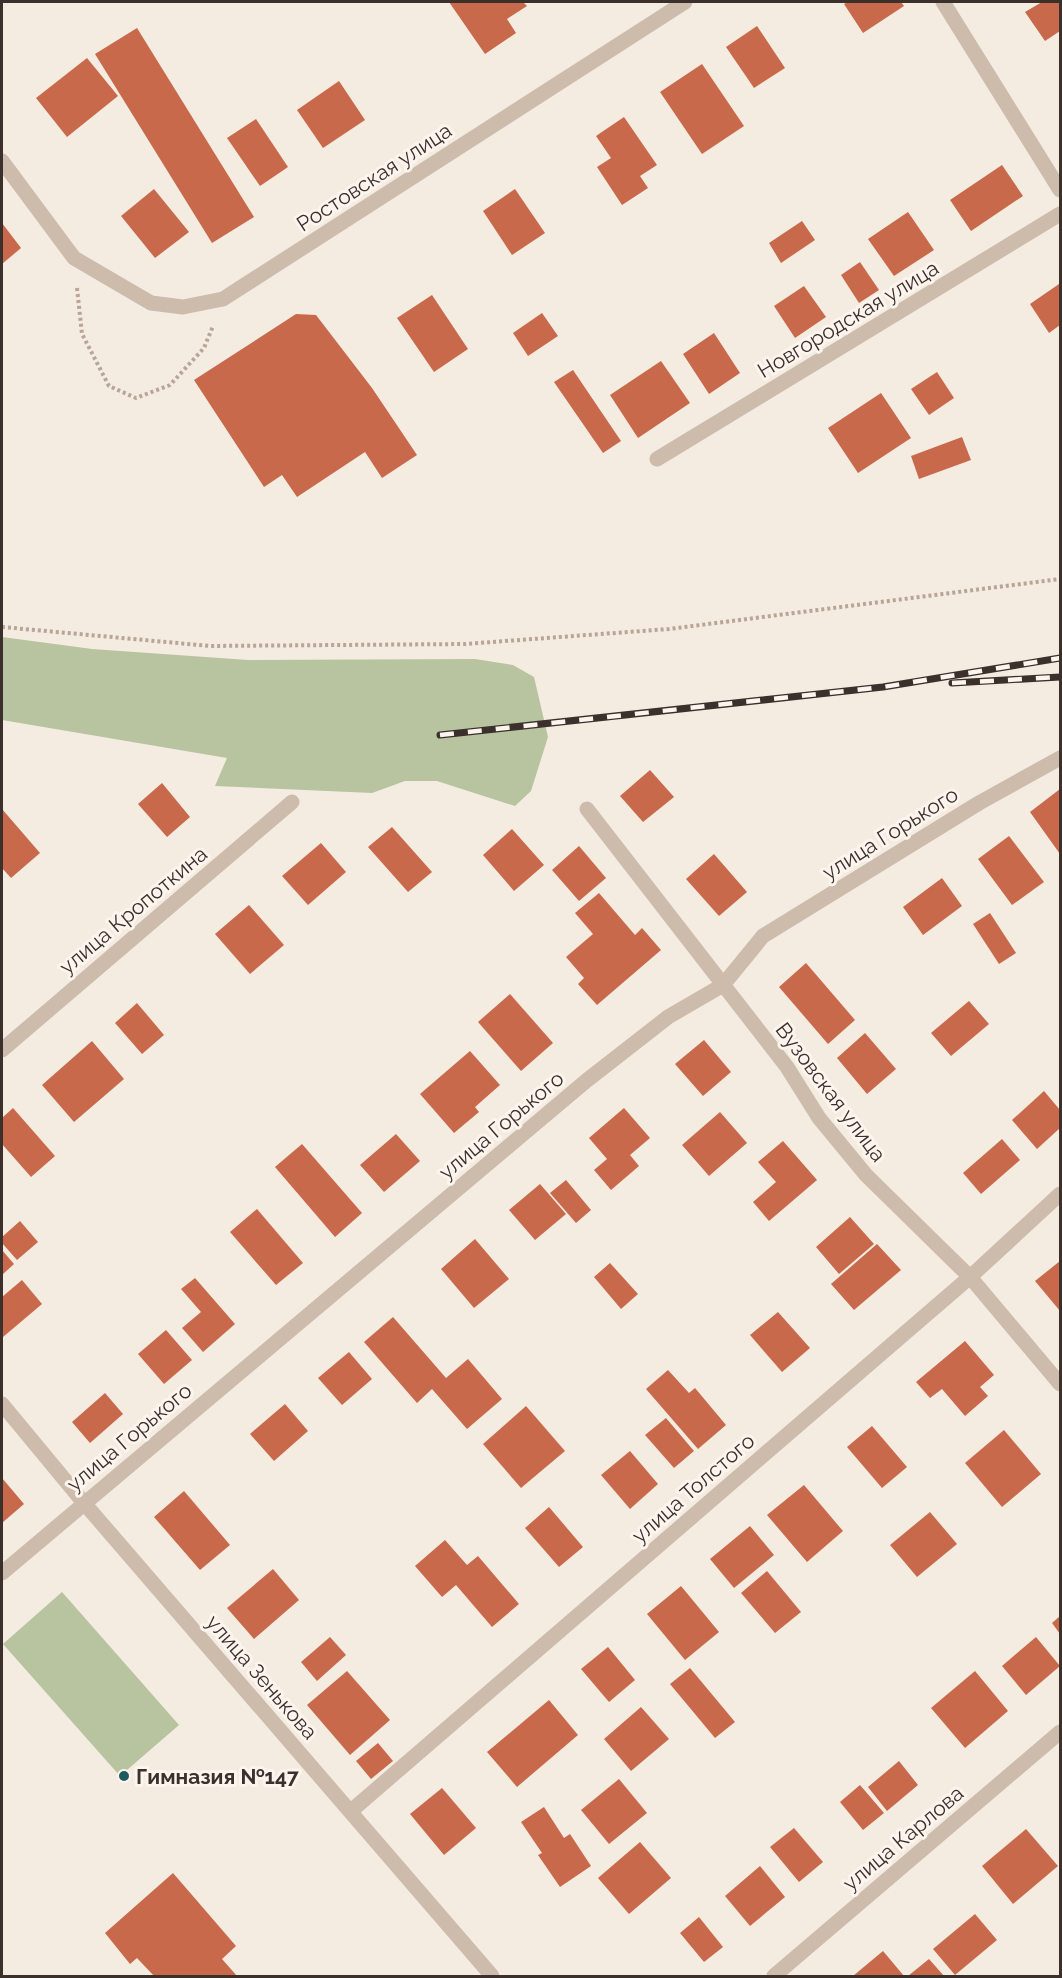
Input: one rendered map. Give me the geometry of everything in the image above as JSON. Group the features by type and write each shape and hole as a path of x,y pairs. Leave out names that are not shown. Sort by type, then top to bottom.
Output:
{"street":[{"name":"Ростовская улица","path":"74,258 151,303 183,308 224,299 685,2"},
{"path":"943,2 1060,190"},
{"path":"2,161 74,258"},
{"name":"Новгородская улица","path":"657,459 1060,214"},
{"name":"улица Горького","path":"2,1573 586,1081 668,1017 723,986 763,936 979,803 1060,758"},
{"name":"улица Кропоткина","path":"2,1050 292,802"},
{"name":"Вузовская улица","path":"587,809 787,1067 819,1118 866,1175 970,1277 1060,1384"},
{"name":"улица Толстого","path":"351,1811 970,1277 1060,1194"},
{"name":"улица Зенькова","path":"2,1404 84,1503 492,1977"},
{"name":"улица Карлова","path":"774,1977 1060,1732"}],"path":[{"path":"74,258 82,334 110,386 136,398 170,385 204,348 224,299"},
{"path":"2,627 210,645 465,644 669,629 1060,579"}],"green space":[{"path":"2,637 92,649 248,660 475,659 513,665 534,677 548,737 531,791 515,806 437,781 405,781 372,793 215,786 227,758 2,720"},
{"path":"62,1592 179,1725 120,1776 3,1644"}],"building":[{"path":"449,2 523,2 527,6 507,19 516,33 485,54"},
{"path":"848,2 901,2 904,6 863,33 844,4"},
{"path":"1042,2 1060,2 1060,31 1045,41 1025,12"},
{"path":"757,26 785,68 754,88 726,47"},
{"path":"137,28 254,217 212,243 95,54"},
{"path":"87,58 118,96 67,137 36,98"},
{"path":"702,64 744,126 702,154 660,92"},
{"path":"339,81 365,120 323,148 297,110"},
{"path":"624,117 657,165 640,176 648,188 622,205 597,167 611,158 596,136"},
{"path":"256,119 288,167 260,186 227,138"},
{"path":"1002,165 1023,196 971,231 950,200"},
{"path":"154,189 189,232 155,258 121,216"},
{"path":"515,189 545,233 512,255 483,211"},
{"path":"908,212 934,250 894,276 868,239"},
{"path":"802,221 815,240 781,263 769,243"},
{"path":"2,223 21,248 2,264"},
{"path":"860,262 879,290 859,303 841,275"},
{"path":"1059,284 1060,325 1049,333 1030,304"},
{"path":"804,286 826,317 795,338 774,306"},
{"path":"432,295 468,349 434,372 397,318"},
{"path":"542,313 558,336 528,356 513,333"},
{"path":"296,314 316,315 372,388 417,455 382,478 365,452 297,497 282,475 264,487 194,380"},
{"path":"714,333 740,373 709,394 683,354"},
{"path":"661,361 690,403 638,438 610,395"},
{"path":"573,370 621,441 603,453 554,382"},
{"path":"937,372 954,398 929,415 911,389"},
{"path":"881,393 911,438 858,473 828,428"},
{"path":"962,437 971,460 919,479 911,456"},
{"path":"650,770 674,797 643,822 620,796"},
{"path":"162,783 190,817 167,837 138,804"},
{"path":"1060,789 1060,854 1030,812"},
{"path":"2,809 40,853 11,878 2,868"},
{"path":"392,827 432,872 408,892 368,847"},
{"path":"512,829 544,865 514,891 483,855"},
{"path":"1009,836 1044,882 1012,905 978,859"},
{"path":"321,843 346,872 308,905 282,876"},
{"path":"579,846 606,878 579,901 552,870"},
{"path":"714,854 747,892 719,916 686,879"},
{"path":"942,878 962,906 923,935 903,907"},
{"path":"599,893 635,935 642,928 661,950 597,1005 578,984 584,978 566,957 593,934 575,913"},
{"path":"249,905 284,945 250,974 215,934"},
{"path":"990,913 1016,953 999,964 973,924"},
{"path":"806,963 855,1020 828,1044 779,987"},
{"path":"510,994 553,1043 521,1071 478,1022"},
{"path":"969,1001 989,1024 951,1056 931,1033"},
{"path":"137,1003 164,1035 142,1054 115,1023"},
{"path":"865,1033 896,1069 867,1094 837,1058"},
{"path":"704,1040 731,1072 703,1096 675,1064"},
{"path":"92,1041 124,1079 74,1122 42,1085"},
{"path":"470,1051 500,1085 475,1107 479,1112 454,1133 420,1094"},
{"path":"1044,1091 1060,1110 1060,1128 1037,1149 1012,1120"},
{"path":"13,1108 55,1156 31,1177 2,1144 2,1118"},
{"path":"624,1108 650,1138 630,1155 639,1166 611,1190 594,1170 607,1159 589,1138"},
{"path":"720,1112 747,1143 709,1176 682,1145"},
{"path":"396,1134 420,1161 384,1192 360,1165"},
{"path":"1002,1139 1020,1160 981,1194 963,1173"},
{"path":"783,1141 817,1180 769,1221 753,1202 776,1182 758,1162"},
{"path":"302,1144 362,1213 335,1237 275,1167"},
{"path":"566,1180 591,1210 576,1223 550,1193"},
{"path":"540,1184 566,1214 535,1240 509,1210"},
{"path":"257,1209 303,1263 276,1285 230,1232"},
{"path":"850,1217 874,1244 839,1274 816,1247"},
{"path":"20,1221 38,1242 17,1260 2,1243 2,1237"},
{"path":"475,1239 509,1279 474,1308 441,1269"},
{"path":"877,1244 901,1270 854,1310 831,1284"},
{"path":"2,1250 14,1264 2,1275"},
{"path":"1060,1261 1060,1311 1035,1281"},
{"path":"610,1263 638,1294 621,1309 594,1277"},
{"path":"195,1278 235,1324 203,1352 182,1328 201,1312 181,1289"},
{"path":"22,1280 42,1304 3,1337 2,1297"},
{"path":"778,1312 810,1348 782,1372 750,1335"},
{"path":"393,1317 446,1378 468,1359 502,1399 467,1429 432,1389 417,1403 364,1342"},
{"path":"166,1330 192,1360 164,1384 138,1354"},
{"path":"965,1341 994,1375 980,1387 988,1396 965,1416 942,1389 930,1398 916,1382"},
{"path":"349,1352 372,1379 342,1405 318,1378"},
{"path":"668,1370 689,1393 695,1388 726,1425 698,1449 646,1389"},
{"path":"105,1393 123,1414 90,1443 72,1422"},
{"path":"285,1404 308,1431 274,1461 250,1434"},
{"path":"526,1406 565,1451 521,1488 483,1444"},
{"path":"666,1418 694,1451 674,1468 645,1435"},
{"path":"872,1426 907,1467 882,1488 847,1447"},
{"path":"1004,1430 1041,1474 1002,1507 965,1463"},
{"path":"630,1451 658,1484 630,1509 601,1475"},
{"path":"2,1478 24,1504 2,1523"},
{"path":"804,1485 843,1531 807,1562 767,1515"},
{"path":"184,1491 230,1545 200,1570 154,1517"},
{"path":"549,1507 583,1547 559,1567 525,1528"},
{"path":"930,1512 957,1544 917,1577 890,1545"},
{"path":"750,1526 774,1555 734,1588 710,1559"},
{"path":"445,1540 467,1565 478,1556 519,1604 492,1627 456,1585 442,1597 415,1566"},
{"path":"273,1569 299,1600 254,1639 227,1608"},
{"path":"767,1571 801,1612 775,1633 741,1593"},
{"path":"681,1586 719,1632 685,1660 647,1614"},
{"path":"1060,1616 1060,1634 1052,1623"},
{"path":"330,1637 346,1655 317,1681 301,1662"},
{"path":"1036,1637 1060,1666 1026,1695 1002,1666"},
{"path":"608,1647 635,1680 609,1702 581,1669"},
{"path":"690,1668 735,1722 715,1738 670,1684"},
{"path":"347,1671 390,1720 350,1755 307,1705"},
{"path":"975,1671 1008,1711 965,1748 931,1708"},
{"path":"549,1700 578,1735 517,1787 487,1752"},
{"path":"641,1707 669,1739 631,1771 604,1739"},
{"path":"378,1743 393,1761 371,1779 356,1761"},
{"path":"899,1761 918,1785 887,1811 868,1787"},
{"path":"619,1779 647,1813 609,1844 581,1810"},
{"path":"860,1785 884,1813 863,1830 840,1802"},
{"path":"442,1788 476,1828 444,1855 410,1814"},
{"path":"544,1807 564,1838 570,1834 591,1866 560,1887 538,1855 542,1853 521,1822"},
{"path":"794,1828 823,1862 799,1882 770,1847"},
{"path":"1026,1829 1058,1866 1013,1904 982,1866"},
{"path":"640,1842 671,1878 629,1914 598,1878"},
{"path":"760,1866 785,1897 750,1926 725,1896"},
{"path":"173,1873 236,1946 222,1959 237,1976 154,1976 137,1958 130,1964 105,1933"},
{"path":"975,1914 997,1940 955,1975 933,1949"},
{"path":"699,1917 723,1947 704,1962 680,1933"},
{"path":"883,1951 904,1976 853,1976"},
{"path":"929,1959 944,1976 908,1976"}],"railway":[{"path":"440,735 883,687 1060,658"},
{"path":"952,683 1060,677"}],"place":[{"name":"Гимназия №147","path":"124,1776"}]}
